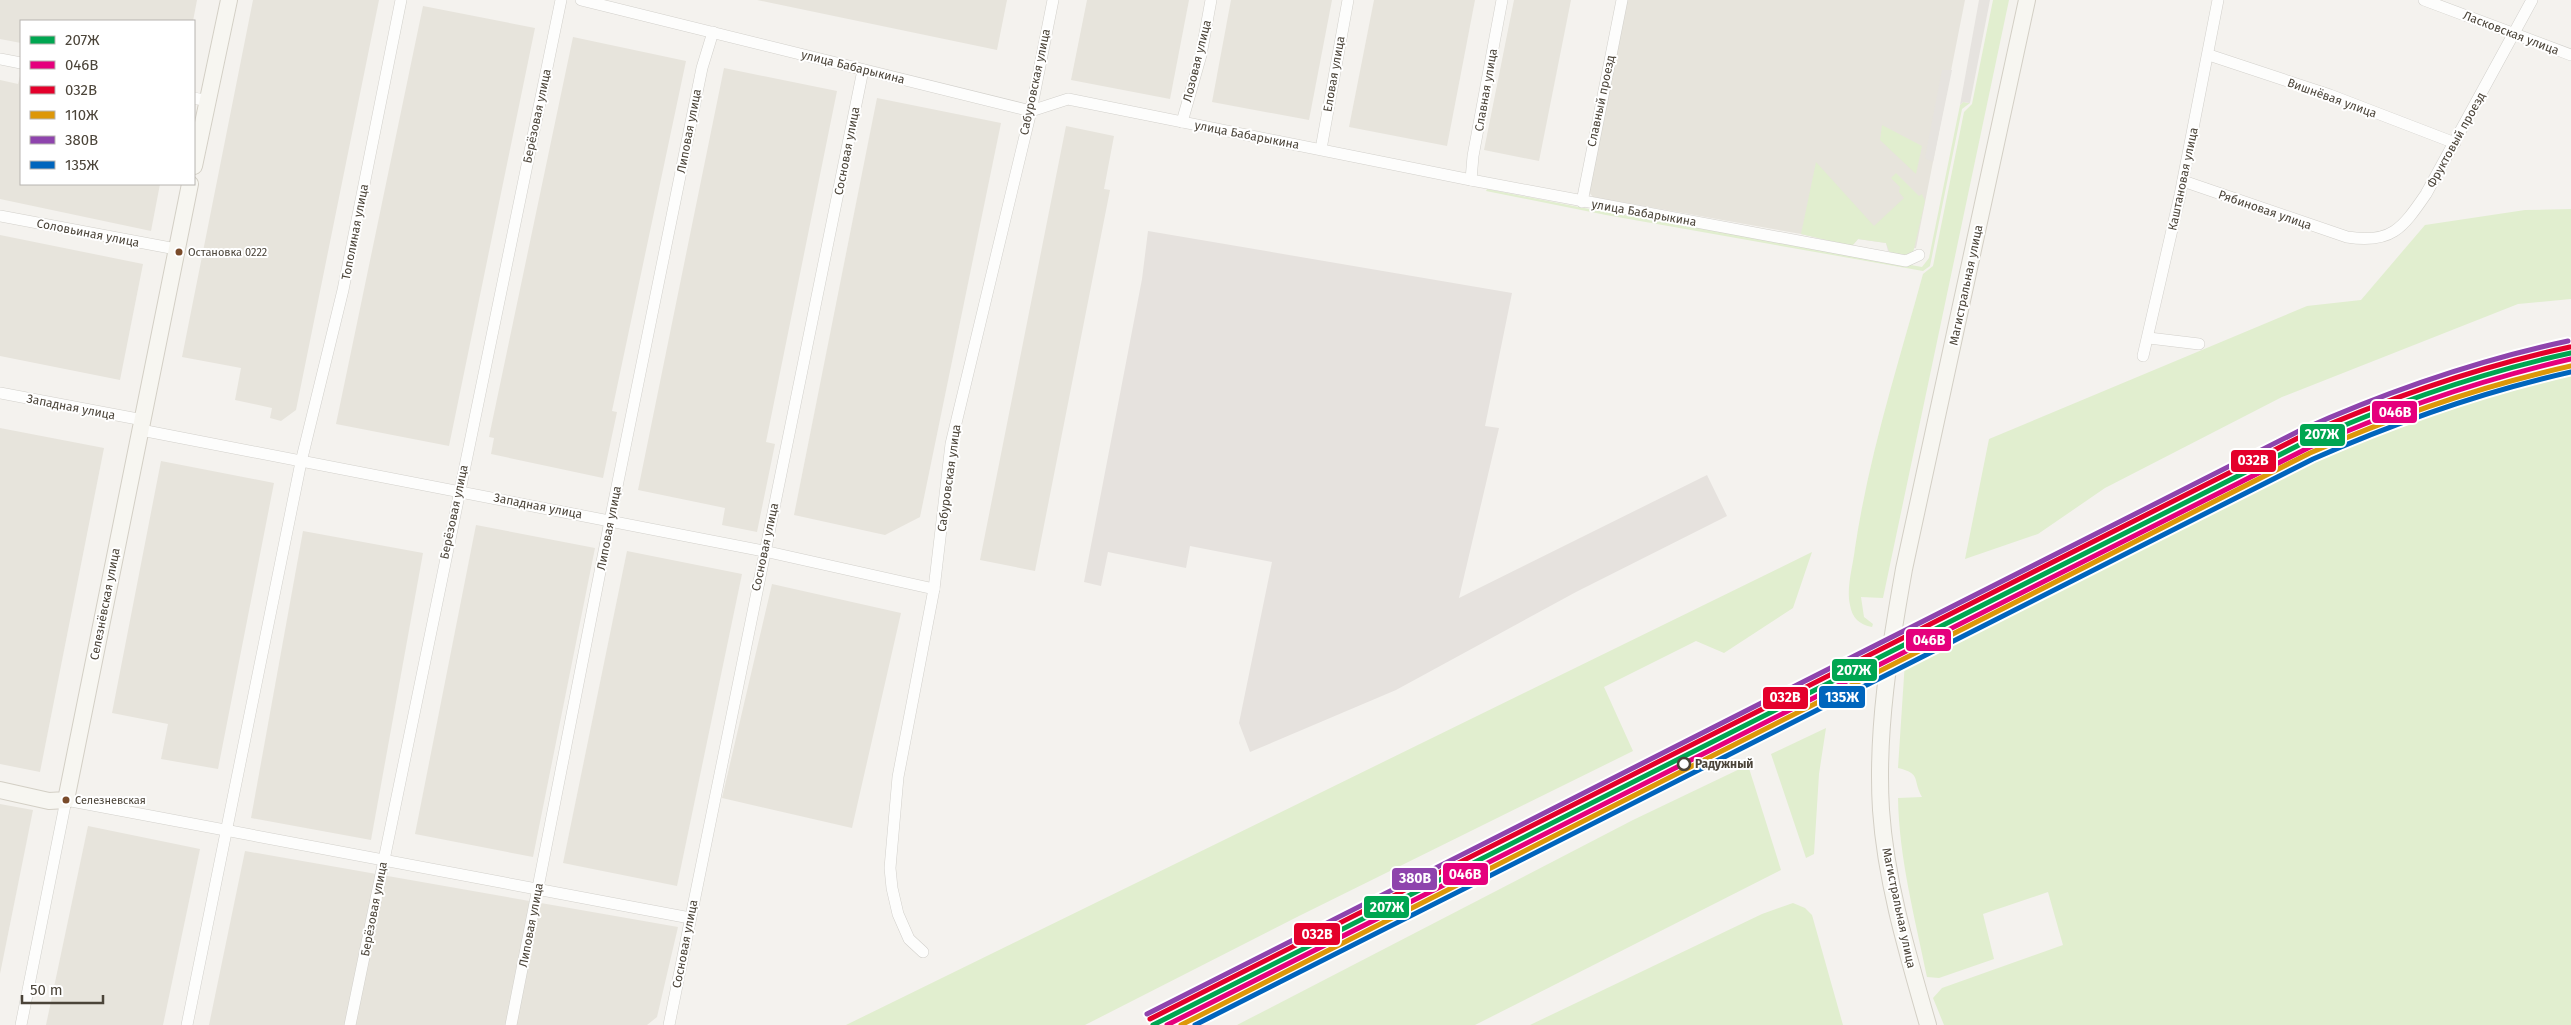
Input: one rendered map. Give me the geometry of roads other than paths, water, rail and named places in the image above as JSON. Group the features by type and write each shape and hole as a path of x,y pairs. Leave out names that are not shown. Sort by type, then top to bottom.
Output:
{"main road":[{"path":"195,156 201,99 229,0"},
{"name":"Магистральная улица","path":"1928,1025 1894,896 1885,846 1880,757 1889,659 1904,569 2027,0"},
{"name":"Селезнёвская улица","path":"66,800 190,185"},
{"path":"0,790 49,800 66,800"}],"street":[{"name":"Тополиная улица","path":"187,1025 301,462 343,290 401,0"},
{"name":"Берёзовая улица","path":"350,1025 458,490 561,0"},
{"name":"улица Бабарыкина","path":"581,0 1030,111 1068,99 1582,202 1906,261 1919,255"},
{"name":"Сабуровская улица","path":"923,952 909,939 898,914 892,888 890,868 898,777 934,589 951,444 1030,111 1053,0"},
{"name":"Лозовая улица","path":"1182,122 1201,55 1211,0"},
{"name":"Еловая улица","path":"1321,149 1348,0"},
{"name":"Славная улица","path":"1471,180 1502,0"},
{"name":"Славный проезд","path":"1582,202 1622,0"},
{"name":"Каштановая улица","path":"2143,356 2149,338 2183,181 2218,0"},
{"name":"Ласковская улица","path":"2424,0 2571,55"},
{"name":"Фруктовый проезд","path":"2347,237 2381,238 2401,225 2426,194 2532,0"},
{"name":"Липовая улица","path":"511,1025 610,521 702,68 713,32"},
{"name":"Вишнёвая улица","path":"2209,54 2330,96 2454,143"},
{"path":"0,59 20,64"},
{"name":"Сосновая улица","path":"669,1025 764,551 864,70"},
{"name":"Рябиновая улица","path":"2183,181 2347,237"},
{"name":"Соловьиная улица","path":"0,216 176,249"},
{"path":"2149,338 2199,344"},
{"name":"Западная улица","path":"0,393 301,462 458,490 764,551 934,589"},
{"path":"66,800 690,918"},
{"name":"Селезнёвская улица","path":"21,1025 66,800"}],"place":[{"name":"Остановка 0222","path":"179,252"},
{"name":"Радужный","path":"1684,764"},
{"name":"Селезневская","path":"66,800"}]}
